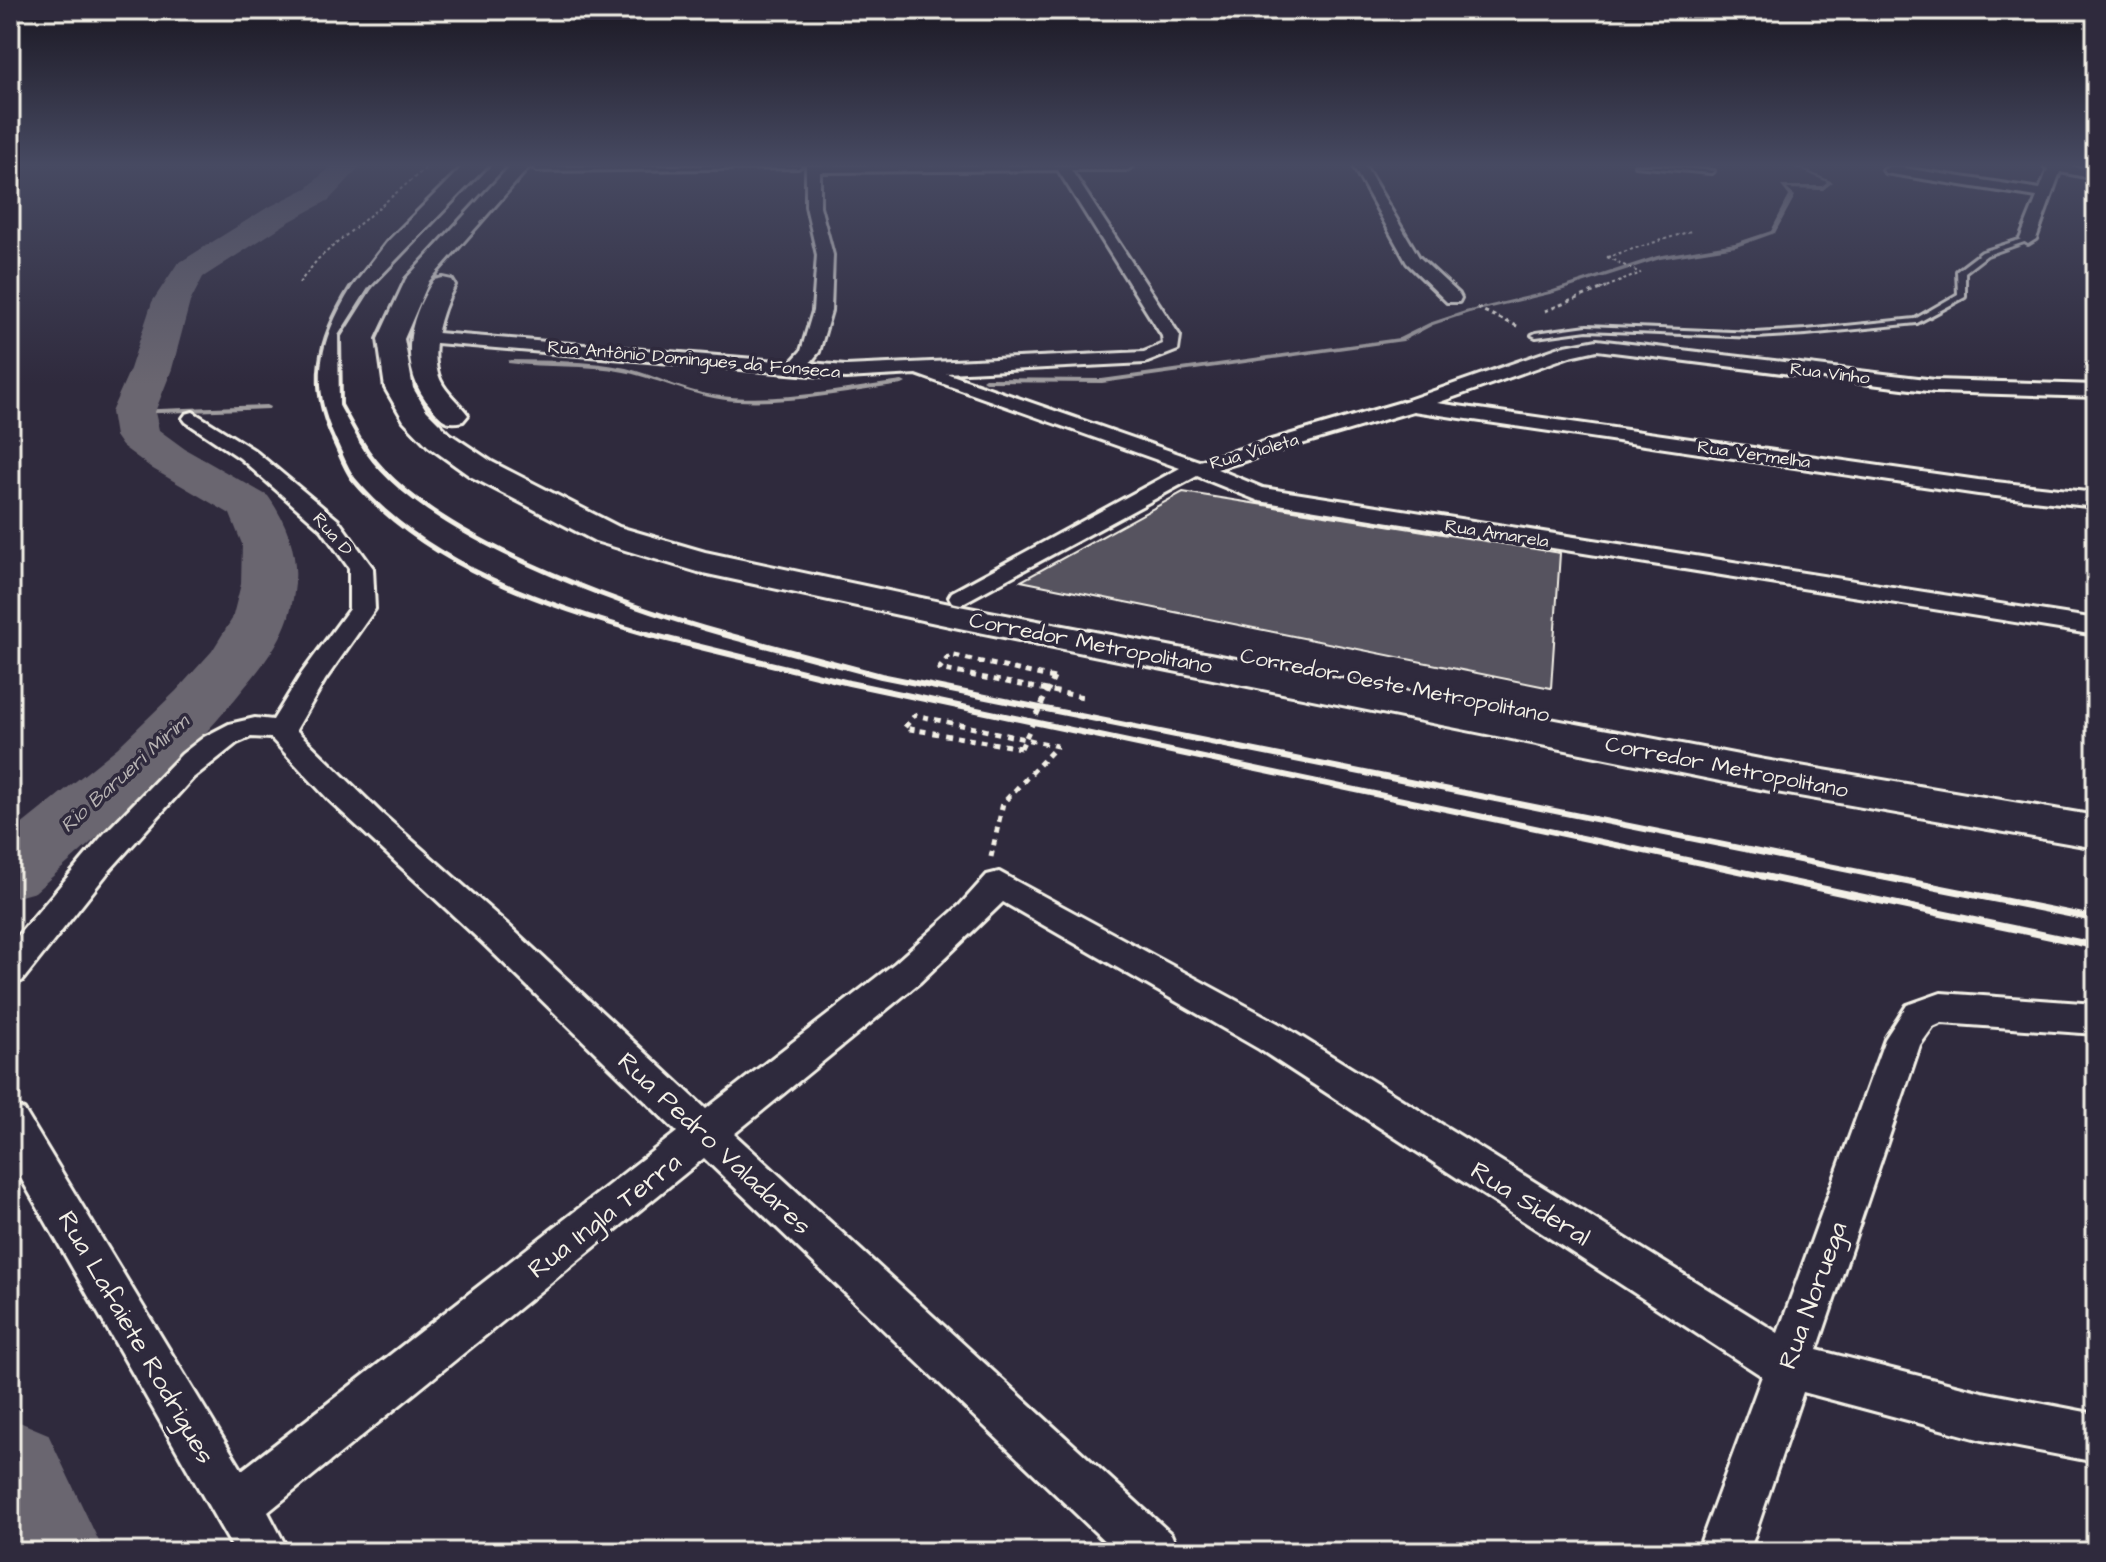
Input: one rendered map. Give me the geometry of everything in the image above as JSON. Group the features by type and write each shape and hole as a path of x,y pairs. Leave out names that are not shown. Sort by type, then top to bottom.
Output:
{"main road":[{"name":"Corredor Metropolitano","path":"459,239 418,279 391,339 399,388 414,415 439,440 481,469 607,534 763,576 974,620 1765,775 2096,832"},
{"name":"Corredor Oeste Metropolitano","path":"477,239 434,298 425,337 426,380 460,424 496,450 567,493 620,517 764,558 1889,781 2096,810"},
{"path":"418,279 420,285 411,331 425,337"}],"street":[{"path":"796,368 810,352 822,311 825,255 821,239"},
{"name":"Rua Antônio Domingues da Fonseca","path":"425,337 846,372 1156,355 1172,346 1171,336 1109,239"},
{"path":"1401,239 1413,260 1453,298"},
{"name":"Rua Vinho","path":"1566,351 1597,345 1618,346 1935,386 2096,391"},
{"name":"Rua Violeta","path":"961,597 1196,468 1412,405 1566,351"},
{"name":"Rua Amarela","path":"917,368 967,389 1152,449 1259,494 2096,627"},
{"name":"Rua Vermelha","path":"1412,405 1978,487 2096,500"},
{"name":"Rua D","path":"193,418 247,454 330,525 361,568 362,609 312,679 281,731"},
{"path":"10,971 92,867 185,768 211,746 240,730 268,727 281,731"},
{"name":"Rua Pedro Valadares","path":"281,731 323,778 519,956 705,1135 1153,1552"},
{"name":"Rua Ingla Terra","path":"236,1506 907,973 972,914 999,884"},
{"name":"Rua Sideral","path":"999,884 1272,1038 1787,1365 1982,1416 2096,1438"},
{"name":"Rua Noruega","path":"1723,1552 1904,1039 1920,1016 1941,1008 2096,1019"},
{"name":"Rua Lafaiete Rodrigues","path":"10,1122 263,1552"}],"lane":[{"path":"1536,335 1587,328 1634,328 1756,335 1917,321 1962,295 1961,271 1970,268 1978,256 2028,239"}],"path":[{"path":"299,283 318,259 342,239"},
{"path":"1536,335 1544,311 1641,273 1607,257 1665,239"},
{"path":"999,884 989,853 1003,803 1057,746 1029,739 1014,736 915,715 904,728 1021,748 1027,734 1041,706 1047,692 1054,678 950,655 939,669 1040,689 1054,691 1083,697"}],"building":[{"path":"1183,492 1560,553 1551,688 1021,581"}],"waterway":[{"name":"Rio Barueri Mirim","path":"10,873 140,763 198,705 236,660 260,619 268,584 268,544 251,506 169,459 138,436 133,412 151,369 171,302 189,271 240,239"},
{"path":"985,380 1102,381 1401,340 1431,324 1467,312 1552,292 1659,257 1736,245 1753,239"},
{"path":"510,362 622,369 704,395 736,399 808,396 902,383"},
{"path":"133,412 266,407"},
{"name":"Rio Barueri Mirim","path":"10,1472 48,1552"}],"railway":[{"path":"349,289 388,239"},
{"path":"370,289 418,239"},
{"path":"335,443 321,402 320,363 330,326 350,287"},
{"path":"362,443 341,405 340,336 371,287"},
{"path":"334,441 353,479 382,510 452,559 532,597 649,635"},
{"path":"361,441 388,475 427,507 474,537 583,587 731,636"},
{"path":"723,634 881,676 1881,876"},
{"path":"649,635 849,683 1772,878"},
{"path":"649,635 654,636"},
{"path":"1762,876 2096,946"},
{"path":"1881,876 2096,919"},
{"path":"1881,876 1889,878"}]}
